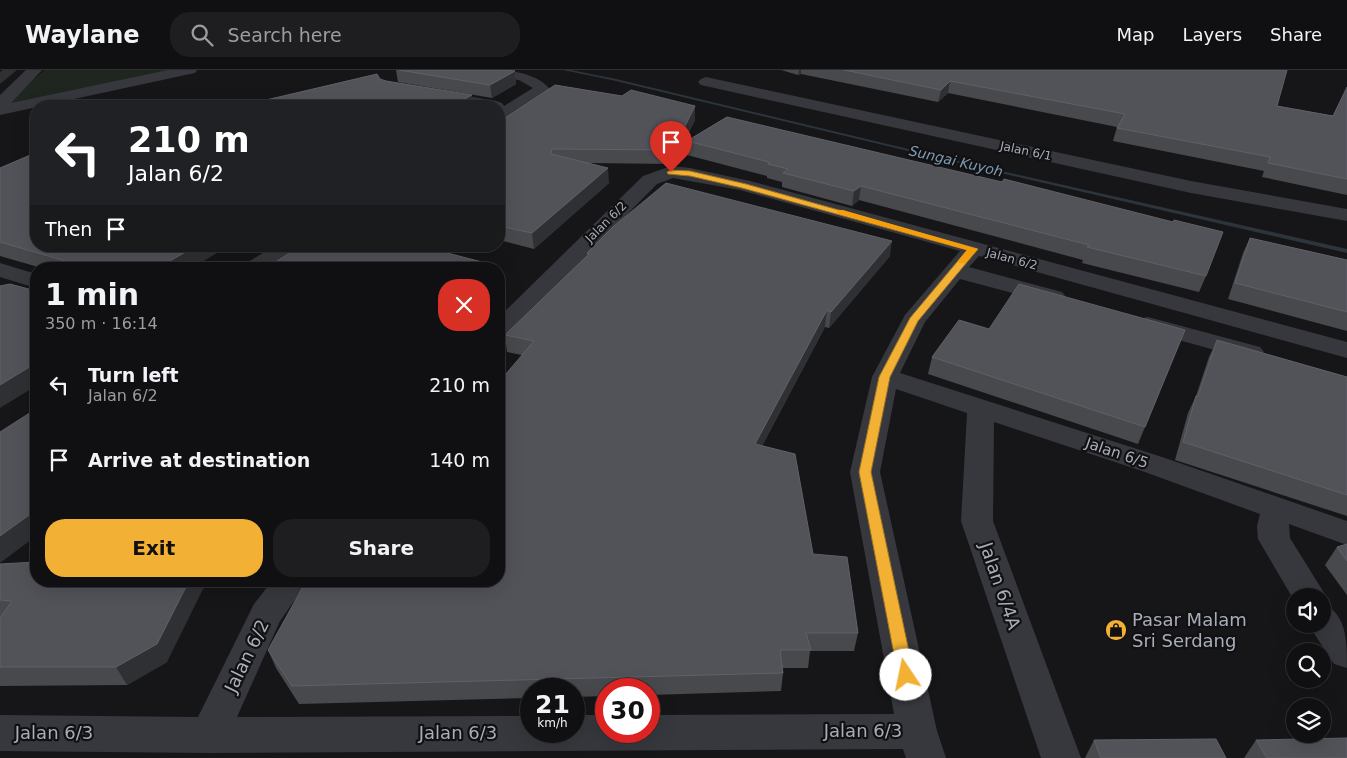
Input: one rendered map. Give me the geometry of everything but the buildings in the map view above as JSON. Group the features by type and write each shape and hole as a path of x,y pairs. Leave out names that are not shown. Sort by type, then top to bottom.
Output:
{"street":[{"path":"0,109 8,95 35,70"},
{"path":"44,100 190,70"},
{"path":"486,72 518,76 533,82 542,89 505,108"},
{"name":"Jalan 6/1","path":"706,82 1191,187 1347,216"},
{"path":"418,92 455,100"},
{"path":"0,109 30,103"},
{"name":"Jalan 6/2","path":"505,324 650,180 671,172 690,174 743,186 964,259 1347,350"},
{"path":"264,262 280,252"},
{"path":"922,744 865,472 885,377 914,320 964,259 1077,304"},
{"path":"0,288 19,276"},
{"path":"1124,317 1277,360"},
{"name":"Jalan 6/5","path":"885,377 1152,464 1347,533"},
{"name":"Jalan 6/4A","path":"981,407 977,521 1061,758"},
{"path":"1276,509 1273,526 1274,539 1304,588"},
{"name":"Jalan 6/2","path":"209,735 266,614 286,587"},
{"path":"1331,630 1347,653"},
{"name":"Jalan 6/3","path":"0,733 922,744"}],"shaded area":[{"path":"45,70 178,70 12,104 11,97"}],"waterway":[{"name":"Sungai Kuyoh","path":"565,70 616,80 975,166 1347,251"}],"slow traffic":[{"path":"840,212 973,249 962,261"}],"place":[{"name":"Pasar Malam Sri Serdang","path":"1116,630"}],"route":[{"path":"671,172 690,174 743,186 973,249 914,320 885,377 865,472 906,675"}]}
